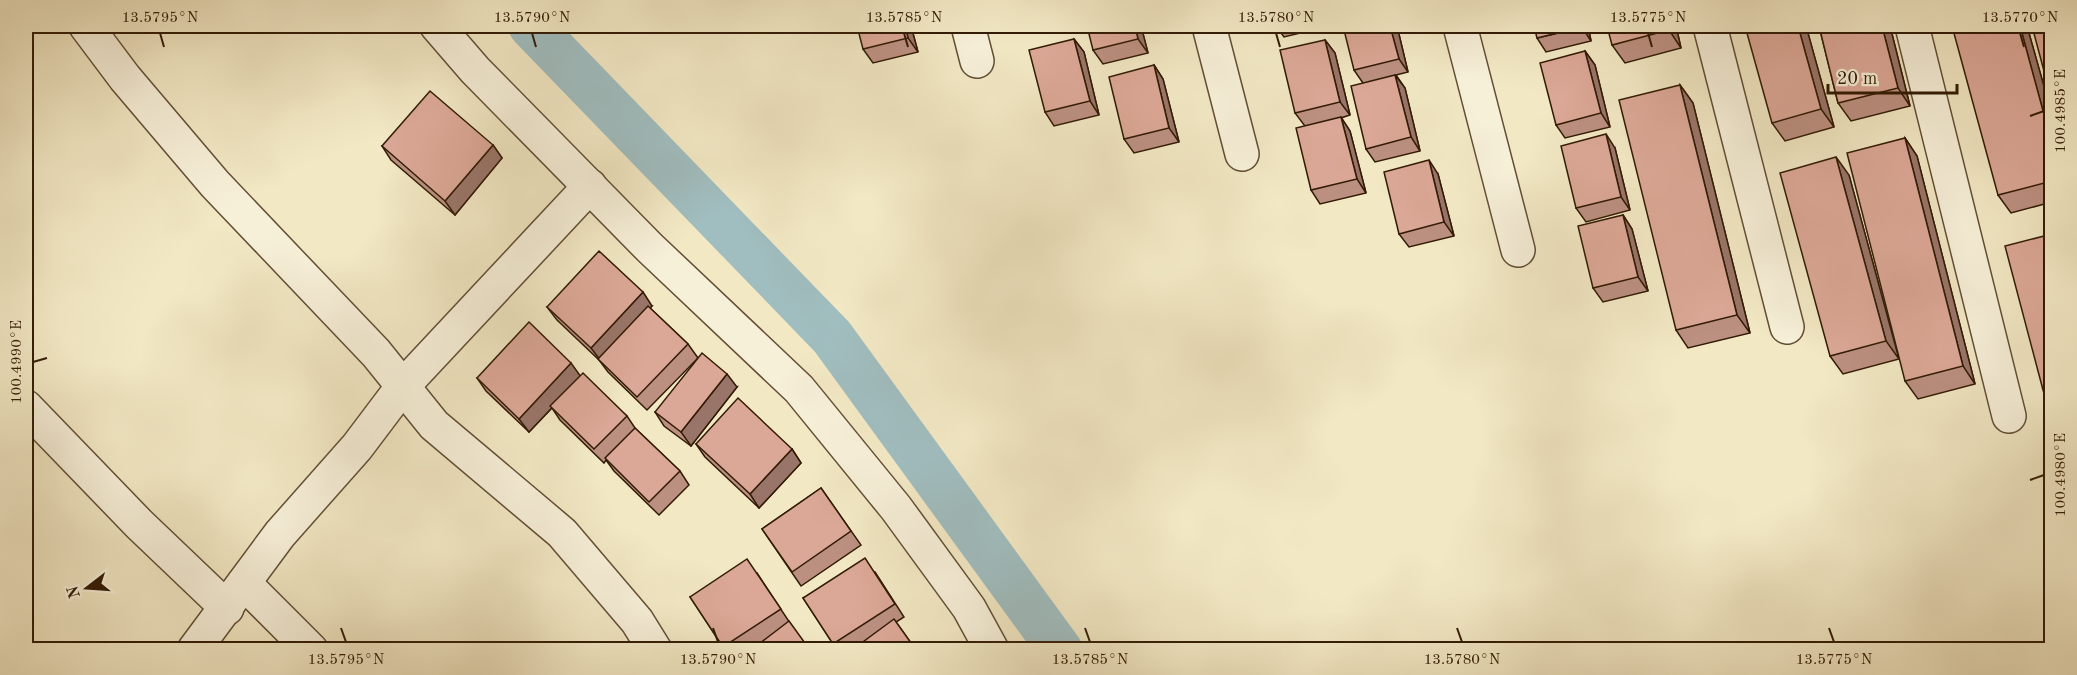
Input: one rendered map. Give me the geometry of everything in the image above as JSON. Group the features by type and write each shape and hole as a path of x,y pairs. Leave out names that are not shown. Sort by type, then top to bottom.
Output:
{"street":[{"path":"86,26 125,78 215,184 376,353 434,426 562,533 637,621 655,650"},
{"path":"437,26 475,70 650,248 799,389 896,507 969,608 992,650"},
{"path":"968,26 977,61"},
{"path":"1209,26 1242,154"},
{"path":"1460,26 1518,250"},
{"path":"1710,26 1787,327"},
{"path":"1912,26 2009,416"},
{"path":"194,650 280,534 357,447 403,386 590,186"},
{"path":"26,407 139,524 311,650"}],"building":[{"path":"857,26 905,26 908,38 863,49"},
{"path":"1087,26 1135,26 1138,39 1093,50"},
{"path":"1343,26 1390,26 1399,59 1354,70"},
{"path":"1534,26 1581,26 1582,27 1537,38"},
{"path":"1607,26 1668,26 1669,30 1612,45"},
{"path":"1745,26 1798,26 1821,109 1772,123"},
{"path":"1819,26 1882,26 1898,88 1838,103"},
{"path":"1952,26 2020,26 2052,144 2052,181 1998,195"},
{"path":"2032,26 2052,26 2052,101"},
{"path":"1074,39 1090,101 1045,112 1029,50"},
{"path":"1325,40 1340,102 1295,113 1280,50"},
{"path":"1585,51 1601,113 1556,125 1540,63"},
{"path":"1154,65 1169,128 1124,139 1109,77"},
{"path":"1395,75 1411,137 1366,149 1351,86"},
{"path":"1680,85 1737,315 1676,330 1619,100"},
{"path":"430,91 493,145 445,201 382,146"},
{"path":"1341,117 1357,179 1311,190 1296,128"},
{"path":"1606,134 1621,197 1576,208 1561,146"},
{"path":"1905,138 1963,366 1905,381 1847,153"},
{"path":"1836,157 1886,341 1830,356 1780,173"},
{"path":"1429,160 1444,222 1399,234 1384,172"},
{"path":"1623,215 1638,277 1593,288 1578,226"},
{"path":"2052,234 2052,424 2005,246"},
{"path":"599,251 643,292 591,348 547,307"},
{"path":"648,306 688,344 637,397 598,359"},
{"path":"529,322 571,363 519,419 477,378"},
{"path":"702,353 727,374 681,432 655,412"},
{"path":"583,373 627,416 594,449 550,406"},
{"path":"738,398 792,449 750,494 696,444"},
{"path":"635,428 680,471 649,502 605,458"},
{"path":"821,488 851,531 792,572 762,529"},
{"path":"865,558 895,604 833,644 803,598"},
{"path":"747,559 781,609 723,647 690,597"},
{"path":"894,619 916,650 852,650"},
{"path":"789,621 810,650 751,650"}],"waterway":[{"path":"531,26 832,337 1060,650"}]}
